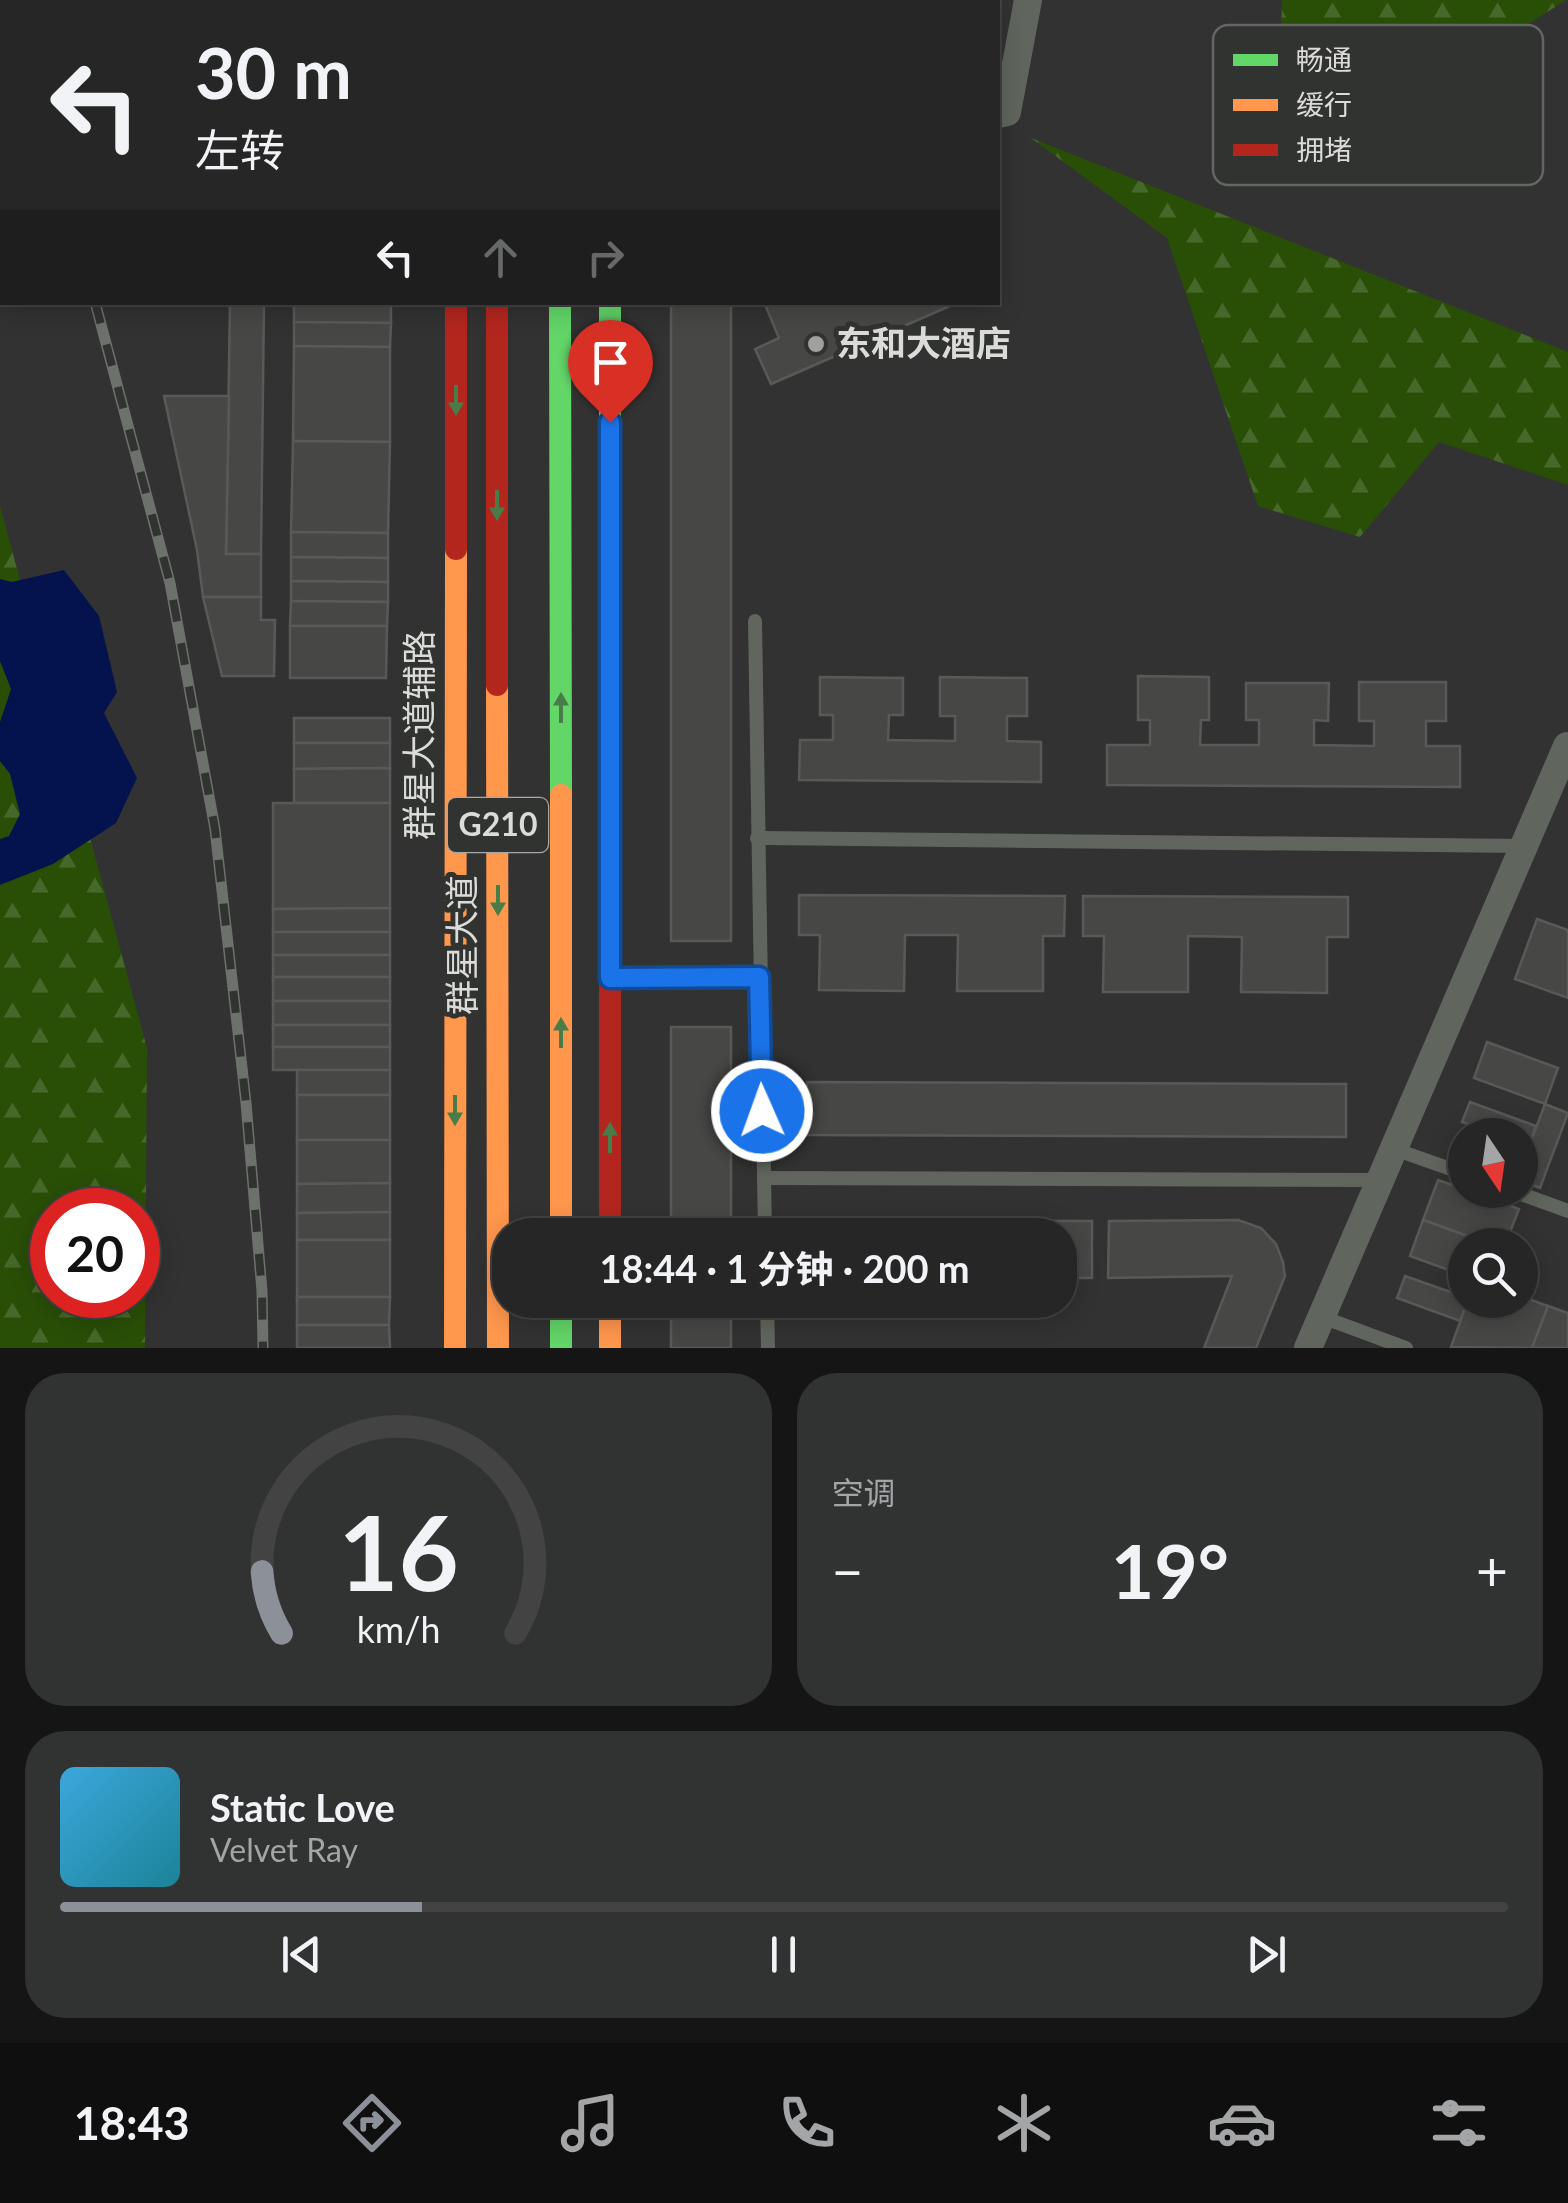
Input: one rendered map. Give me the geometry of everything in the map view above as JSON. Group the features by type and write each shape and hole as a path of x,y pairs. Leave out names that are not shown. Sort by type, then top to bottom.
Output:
{"main road":[{"name":"群星大道辅路","path":"454,1348 456,305"},
{"name":"群星大道","path":"498,305 498,1348"},
{"name":"G210","path":"560,305 569,979 562,1218"},
{"path":"609,1218 601,979 610,305"},
{"path":"455,758 498,758"},
{"path":"455,1041 498,1042"},
{"path":"561,1318 561,1348"},
{"path":"610,1318 610,1348"}],"street":[{"path":"1000,114 1007,112 1028,0"},
{"path":"1308,1348 1567,746"}],"lane":[{"path":"755,621 765,1218"},
{"path":"757,838 1522,846"},
{"path":"601,979 759,977"},
{"path":"1394,1148 1448,1168"},
{"path":"764,1178 1380,1180"},
{"path":"1538,1200 1568,1211"},
{"path":"1322,1317 1406,1348"},
{"path":"767,1318 768,1348"}],"green space":[{"path":"1282,0 1566,0 1527,25 1281,25"},
{"path":"1031,138 1568,352 1568,485 1439,442 1360,537 1258,506 1167,238"},
{"path":"0,506 147,1048 146,1188 30,1188 30,1318 145,1318 145,1348 0,1348"}],"shaded area":[{"path":"64,570 99,616 117,692 104,713 137,778 116,823 53,864 0,885 0,839 9,836 20,814 10,774 0,761 0,722 11,689 0,661 0,579 12,582"}],"building":[{"path":"230,305 264,305 261,554 226,554"},
{"path":"294,305 391,305 391,323 294,322"},
{"path":"671,305 731,305 731,941 671,941"},
{"name":"东和大酒店","path":"952,305 771,384 755,349 779,338 766,307"},
{"path":"294,322 391,323 390,347 294,346"},
{"path":"294,346 390,347 390,442 293,441"},
{"path":"164,396 229,396 226,554 261,554 261,597 203,597 197,550"},
{"path":"293,441 390,442 388,533 291,532"},
{"path":"291,532 388,533 388,558 291,557"},
{"path":"291,557 388,558 388,582 291,581"},
{"path":"291,581 388,582 388,602 291,601"},
{"path":"203,597 261,597 261,620 275,620 274,676 222,676"},
{"path":"291,601 388,602 387,626 290,626"},
{"path":"290,626 387,626 386,678 290,678"},
{"path":"1138,676 1209,677 1209,720 1201,720 1200,745 1259,745 1259,720 1246,720 1246,683 1329,683 1328,721 1314,720 1314,745 1374,746 1374,721 1359,721 1359,682 1446,682 1446,721 1426,721 1426,746 1460,746 1460,787 1107,785 1107,745 1150,745 1150,720 1138,720"},
{"path":"820,677 903,678 903,715 889,715 888,740 955,741 955,716 940,716 940,677 1027,678 1027,716 1007,716 1007,741 1041,742 1041,782 799,780 800,740 833,740 833,715 820,715"},
{"path":"294,718 390,718 390,743 294,743"},
{"path":"294,743 390,743 390,768 294,769"},
{"path":"390,768 390,803 294,803 294,769"},
{"path":"273,803 390,803 390,908 273,909"},
{"path":"799,895 1065,896 1064,936 1043,936 1043,991 957,991 958,935 905,935 904,991 819,990 820,935 799,935"},
{"path":"1083,896 1348,897 1348,937 1327,937 1327,993 1241,992 1242,937 1188,936 1188,992 1103,992 1104,936 1083,936"},
{"path":"390,908 390,932 273,932 273,909"},
{"path":"1537,919 1568,930 1568,998 1515,979"},
{"path":"273,932 390,932 390,955 273,955"},
{"path":"273,955 390,955 390,977 273,977"},
{"path":"273,977 390,977 390,1001 273,1001"},
{"path":"273,1001 390,1001 390,1025 273,1025"},
{"path":"273,1025 390,1025 390,1047 273,1047"},
{"path":"671,1027 731,1027 731,1218 671,1218"},
{"path":"1487,1042 1558,1068 1545,1104 1474,1078"},
{"path":"273,1047 390,1047 390,1070 273,1070"},
{"path":"297,1070 390,1070 390,1095 297,1095"},
{"path":"807,1082 1346,1084 1346,1137 806,1135"},
{"path":"297,1095 390,1095 390,1140 297,1140"},
{"path":"1470,1102 1514,1118 1464,1118"},
{"path":"1545,1104 1568,1113 1540,1188 1538,1187 1538,1122"},
{"path":"297,1140 390,1140 390,1183 297,1184"},
{"path":"1438,1180 1448,1184 1448,1208 1519,1209 1512,1228 1448,1229 1423,1220"},
{"path":"390,1183 390,1212 297,1213 297,1184"},
{"path":"390,1212 390,1240 297,1240 297,1213"},
{"path":"1238,1220 1261,1228 1276,1244 1285,1276 1256,1348 1204,1348 1232,1276 1108,1278 1109,1221"},
{"path":"1423,1220 1448,1229 1448,1270 1410,1256"},
{"path":"1077,1221 1092,1221 1092,1278 1077,1278"},
{"path":"297,1240 390,1240 390,1297 297,1297"},
{"path":"1405,1276 1448,1291 1448,1317 1397,1298"},
{"path":"297,1297 390,1297 389,1325 297,1325"},
{"path":"1538,1302 1548,1306 1532,1348 1451,1347 1461,1318 1538,1318"},
{"path":"1548,1306 1568,1313 1568,1348 1532,1348"},
{"path":"671,1318 731,1318 731,1348 671,1348"},
{"path":"297,1325 389,1325 390,1348 297,1348"}],"railway":[{"path":"96,305 170,583 215,829 246,1103 263,1348"}],"traffic: fast":[{"path":"560,305 561,795"},
{"path":"610,305 610,682"},
{"path":"561,1318 561,1348"}],"traffic: slow":[{"path":"455,1348 456,549"},
{"path":"497,685 498,1348"},
{"path":"561,795 561,1218"},
{"path":"610,1318 610,1348"}],"traffic: jam":[{"path":"456,305 456,549"},
{"path":"497,305 497,685"},
{"path":"610,682 610,1218"}],"place":[{"name":"东和大酒店","path":"816,344"}],"route":[{"path":"610,422 610,978 759,977 762,1111"}]}
